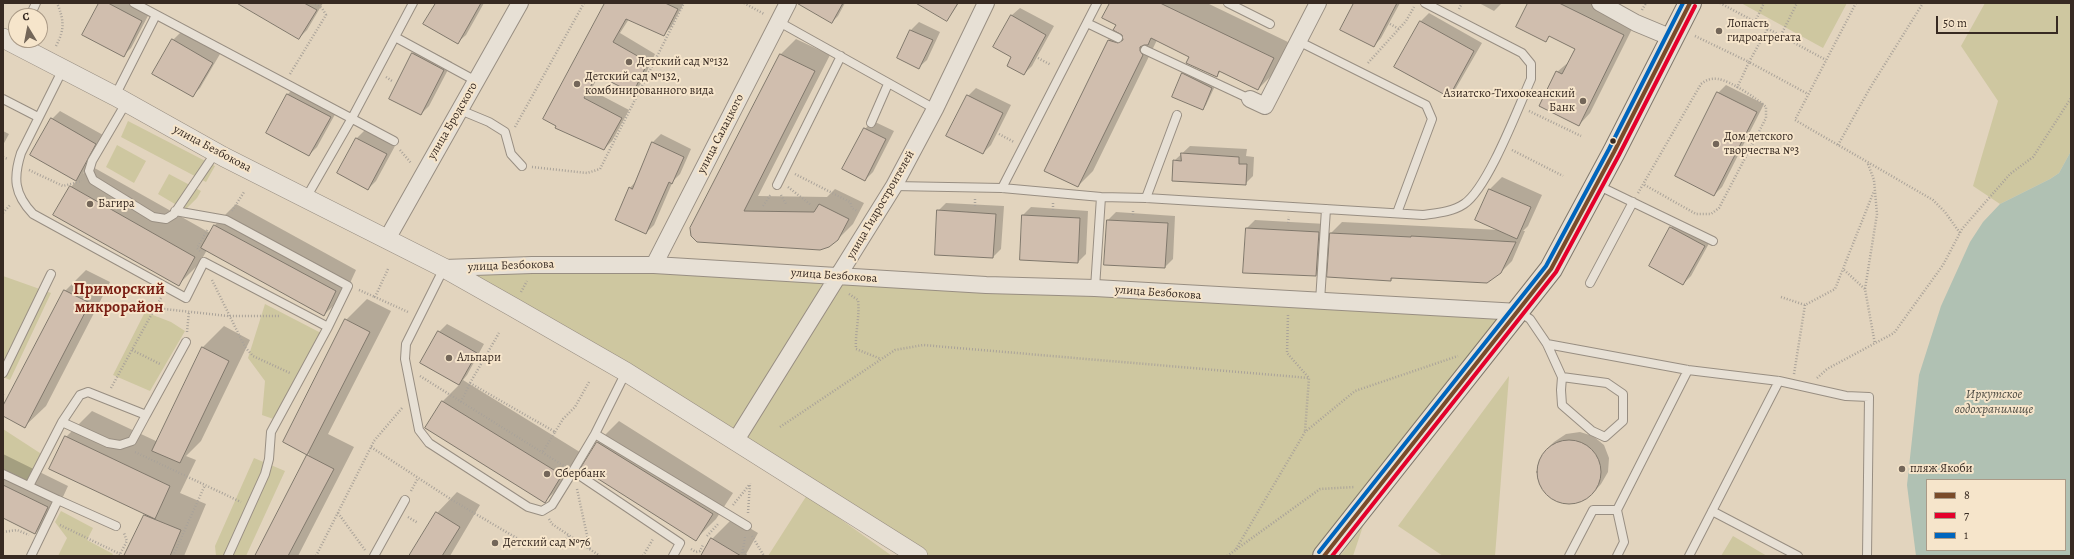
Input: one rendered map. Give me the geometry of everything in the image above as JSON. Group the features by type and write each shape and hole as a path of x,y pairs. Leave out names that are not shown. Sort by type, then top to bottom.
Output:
{"main road":[{"path":"1324,556 1519,312 1551,269 1690,3"}],"street":[{"name":"улица Бродского","path":"386,240 520,3"},
{"name":"улица Салацкого","path":"654,264 788,3"},
{"name":"улица Гидростроителей","path":"736,440 894,186 935,109 986,3"},
{"path":"1250,99 1265,106 1318,3"},
{"path":"1600,3 1636,22 1672,38"},
{"name":"улица Безбокова","path":"25,48 216,152 386,240 444,268 626,372 918,556"},
{"name":"улица Безбокова","path":"444,268 532,264 654,264 986,285 1096,288 1519,312"}],"lane":[{"path":"134,3 144,5 156,15 394,141"},
{"path":"306,198 352,118 413,3"},
{"path":"1002,188 1097,3"},
{"path":"1228,3 1270,24"},
{"path":"894,186 1002,188 1101,197 1146,198 1423,215 1450,211 1465,204 1483,183 1531,79 1531,64 1522,53 1425,3"},
{"path":"156,15 92,162 89,171 92,178 153,217 166,219 175,211 216,152"},
{"path":"779,22 935,109"},
{"path":"1087,23 1118,38"},
{"path":"395,37 476,81"},
{"path":"1298,41 1426,105 1432,119 1397,213"},
{"path":"1145,50 1250,99"},
{"path":"777,185 841,56"},
{"path":"63,69 38,117 21,153 18,164 16,183 24,204 33,214 186,298 204,262 304,316 328,327"},
{"path":"871,123 888,84"},
{"path":"3,99 38,117"},
{"path":"460,110 489,122 505,132 511,154 522,166"},
{"path":"1146,198 1177,115"},
{"path":"1596,185 1714,241"},
{"path":"1096,288 1101,197"},
{"path":"1590,283 1633,202"},
{"path":"1320,301 1326,209"},
{"path":"175,211 226,220 348,286 328,327 270,432 269,459 265,474 228,556"},
{"path":"444,268 406,344 407,368 419,430 429,443 528,507 542,511 552,504 595,434 626,372"},
{"path":"3,373 51,274"},
{"path":"1519,312 1530,319 1547,344 1562,377 1560,390 1562,406 1592,431 1605,437 1623,420 1623,394 1607,384 1562,377"},
{"path":"62,422 108,443 120,445 132,441 186,342"},
{"path":"1547,344 1688,370 1779,381 1846,396 1869,397 1867,556"},
{"path":"1618,556 1624,542 1617,510 1688,370"},
{"path":"1689,556 1779,381"},
{"path":"30,486 62,422 80,395 88,392 146,415"},
{"path":"595,434 747,526"},
{"path":"573,471 680,543 673,556"},
{"path":"3,474 116,526"},
{"path":"31,556 58,500"},
{"path":"374,556 406,500"},
{"path":"1569,556 1593,510 1617,510"},
{"path":"1712,511 1798,556"}],"path":[{"path":"53,52 63,33 62,15 57,3"},
{"path":"285,83 326,14 322,8 314,3"},
{"path":"508,140 584,3"},
{"path":"522,166 587,173 600,169 684,3"},
{"path":"744,3 779,22"},
{"path":"1360,72 1399,28 1416,3"},
{"path":"1720,3 1826,60"},
{"path":"1754,22 1764,3"},
{"path":"1781,35 1797,3"},
{"path":"1856,3 1795,120 1933,200 1945,212 1960,233"},
{"path":"1838,144 1870,88 1923,3"},
{"path":"1390,24 1399,28"},
{"path":"1736,88 1768,28"},
{"path":"1694,36 1749,62 1808,94"},
{"path":"1633,202 1643,184 1701,84 1708,79 1719,79 1760,101 1766,107 1766,118 1719,208 1711,214 1696,214 1643,184"},
{"path":"1807,388 1827,369 1894,333 1943,265 1960,233 2010,174 2033,157 2071,98"},
{"path":"1519,106 1581,136"},
{"path":"394,141 411,163"},
{"path":"1501,144 1563,176"},
{"path":"3,157 63,186 92,178"},
{"path":"1867,162 1874,180 1876,214 1865,289 1875,344"},
{"path":"786,168 850,202 852,208 857,211"},
{"path":"1781,297 1805,305 1835,289 1844,270 1875,189"},
{"path":"226,220 244,192"},
{"path":"214,218 197,248 207,255 204,262 228,316 245,347 253,356 300,377"},
{"path":"375,297 388,269"},
{"path":"1844,270 1865,289"},
{"path":"521,293 528,280"},
{"path":"348,286 420,317"},
{"path":"106,399 167,288"},
{"path":"847,292 858,300 859,310 855,336 856,349 868,355 882,359"},
{"path":"186,298 189,312 186,342"},
{"path":"1792,384 1805,305"},
{"path":"155,308 228,316 304,316"},
{"path":"1288,314 1287,353 1309,378 1305,432"},
{"path":"461,402 470,383 499,333"},
{"path":"780,427 895,350 923,345 1309,378"},
{"path":"132,350 150,358"},
{"path":"1236,549 1305,432 1355,391 1463,354"},
{"path":"407,368 573,471 590,549"},
{"path":"542,453 563,419 576,407 589,382"},
{"path":"470,383 555,432"},
{"path":"316,556 371,447 402,408"},
{"path":"120,445 232,498"},
{"path":"371,447 452,500 530,546 546,547 565,540 570,535"},
{"path":"173,556 205,485"},
{"path":"1226,556 1320,490 1358,487"},
{"path":"542,511 552,524 600,556"},
{"path":"338,513 370,556"},
{"path":"48,520 120,555 126,541 125,534 116,526"},
{"path":"643,556 659,529"},
{"path":"3,532 16,530 39,539"},
{"path":"741,556 745,535"},
{"path":"742,549 746,556"}],"shaded area":[{"path":"1741,3 1847,3 1823,48"},
{"path":"1985,3 2071,3 2071,151 2059,173 2000,204 1973,186 1998,101 1961,46"},
{"path":"128,121 215,166 206,182 121,137"},
{"path":"117,145 146,161 134,183 106,167"},
{"path":"169,174 201,191 197,198 185,210 158,194"},
{"path":"532,265 1519,312 1324,556 918,556 444,268"},
{"path":"3,276 51,293 10,380 3,377"},
{"path":"265,304 321,333 279,421 262,415 265,381 248,358"},
{"path":"145,312 171,322 185,331 150,391 113,375"},
{"path":"1509,376 1495,556 1443,556 1398,526"},
{"path":"3,429 43,455 27,487 3,475"},
{"path":"254,458 285,471 246,556 216,556 215,546"},
{"path":"807,495 892,556 768,556"},
{"path":"61,511 93,528 87,540 113,554 112,556 58,556 67,538 55,522"},
{"path":"1363,526 1353,556 1340,556"},
{"path":"1733,536 1767,556 1721,556"}],"water":[{"name":"Иркутское водохранилище","path":"2071,151 2071,556 1916,556 1907,485 1919,375 1941,306 1970,242 1983,222 2000,204 2059,173"}],"building":[{"path":"99,3 108,3 142,21 124,57 82,35"},
{"path":"237,3 304,3 317,10 299,39"},
{"path":"436,3 481,3 458,44 423,24"},
{"name":"Детский сад №132, комбинированного вида","path":"605,3 665,3 678,9 664,36 626,19 613,42 648,62 633,93 597,75 584,98 622,118 604,150 555,128 556,126 543,119"},
{"path":"797,3 843,3 832,23"},
{"path":"916,3 958,3 947,21"},
{"path":"1110,3 1160,3 1274,58 1258,90 1219,71 1217,77 1186,63 1189,57 1151,38 1148,45 1140,47 1140,51 1143,55 1078,187 1044,171 1108,40 1118,43 1123,40 1122,35 1113,30 1116,25 1102,18"},
{"path":"1354,3 1397,3 1374,47 1340,30"},
{"path":"1528,3 1559,3 1624,35 1579,126 1539,106 1556,71 1562,74 1575,49 1549,36 1546,42 1516,27"},
{"path":"1011,15 1046,35 1024,75 1007,66 1011,57 993,47"},
{"path":"1420,21 1474,51 1449,97 1394,67"},
{"path":"910,30 933,40 919,69 897,58"},
{"path":"172,39 213,63 193,97 152,74"},
{"path":"412,53 444,70 421,115 389,99"},
{"path":"780,54 815,71 744,211 814,212 819,204 849,219 838,240 829,247 820,250 697,242 691,236 690,228"},
{"path":"1182,73 1212,88 1203,110 1172,97"},
{"name":"Дом детского творчества №3","path":"1717,92 1757,112 1714,196 1675,176"},
{"path":"287,94 331,117 309,156 266,133"},
{"path":"967,95 1003,113 983,154 946,136"},
{"path":"51,118 96,144 76,181 30,155"},
{"path":"864,128 886,139 865,181 842,169"},
{"path":"356,138 387,154 368,190 337,173"},
{"path":"652,142 684,157 672,184 669,182 646,234 615,220 629,187 632,189"},
{"path":"1181,153 1239,157 1239,164 1247,164 1246,185 1172,181 1173,160 1181,161"},
{"path":"70,186 195,257 179,286 53,215"},
{"path":"1489,189 1531,207 1517,239 1475,220"},
{"path":"937,210 996,214 993,258 935,255"},
{"path":"1022,215 1080,218 1078,263 1020,260"},
{"path":"1107,220 1168,223 1165,268 1104,265"},
{"path":"214,225 336,291 324,316 201,248"},
{"path":"1670,227 1705,246 1683,285 1649,266"},
{"path":"1246,228 1319,232 1316,276 1243,273"},
{"path":"1330,233 1516,242 1501,273 1487,283 1391,278 1391,281 1327,277"},
{"path":"64,290 90,303 25,428 3,416 3,406"},
{"path":"345,319 370,332 307,455 283,442"},
{"name":"Альпари","path":"438,331 477,353 459,385 420,363"},
{"path":"202,347 229,361 180,463 152,451"},
{"path":"442,401 562,475 545,503 425,428"},
{"path":"65,436 170,486 155,519 49,469"},
{"path":"1569,440 1581,442 1592,449 1599,460 1601,472 1599,484 1592,495 1581,502 1569,504 1557,502 1546,495 1539,484 1537,472 1539,460 1546,449 1557,442"},
{"path":"597,442 713,514 696,541 581,468"},
{"path":"307,455 334,469 288,556 255,556"},
{"path":"3,485 48,507 35,534 3,518"},
{"path":"436,512 460,527 442,556 409,556"},
{"path":"144,515 181,530 170,556 124,556"},
{"path":"711,538 741,556 701,556"}],"transit line":[{"name":"1","path":"1319,552 1546,266 1609,149 1683,3"},
{"name":"8","path":"1324,556 1551,269 1614,152 1690,3"},
{"name":"7","path":"1332,556 1556,272 1619,155 1695,6"}],"place":[{"name":"Лопасть гидроагрегата","path":"1719,31"},
{"name":"Детский сад №132","path":"629,62"},
{"name":"Детский сад №132, комбинированного вида","path":"577,84"},
{"name":"Азиатско-Тихоокеанский Банк","path":"1583,101"},
{"name":"Дом детского творчества №3","path":"1716,144"},
{"name":"Багира","path":"90,204"},
{"name":"Альпари","path":"449,358"},
{"name":"пляж Якоби","path":"1902,469"},
{"name":"Сбербанк","path":"547,474"},
{"name":"Детский сад №76","path":"495,543"}],"district":[{"name":"Приморский микрорайон","path":"119,299"}]}
